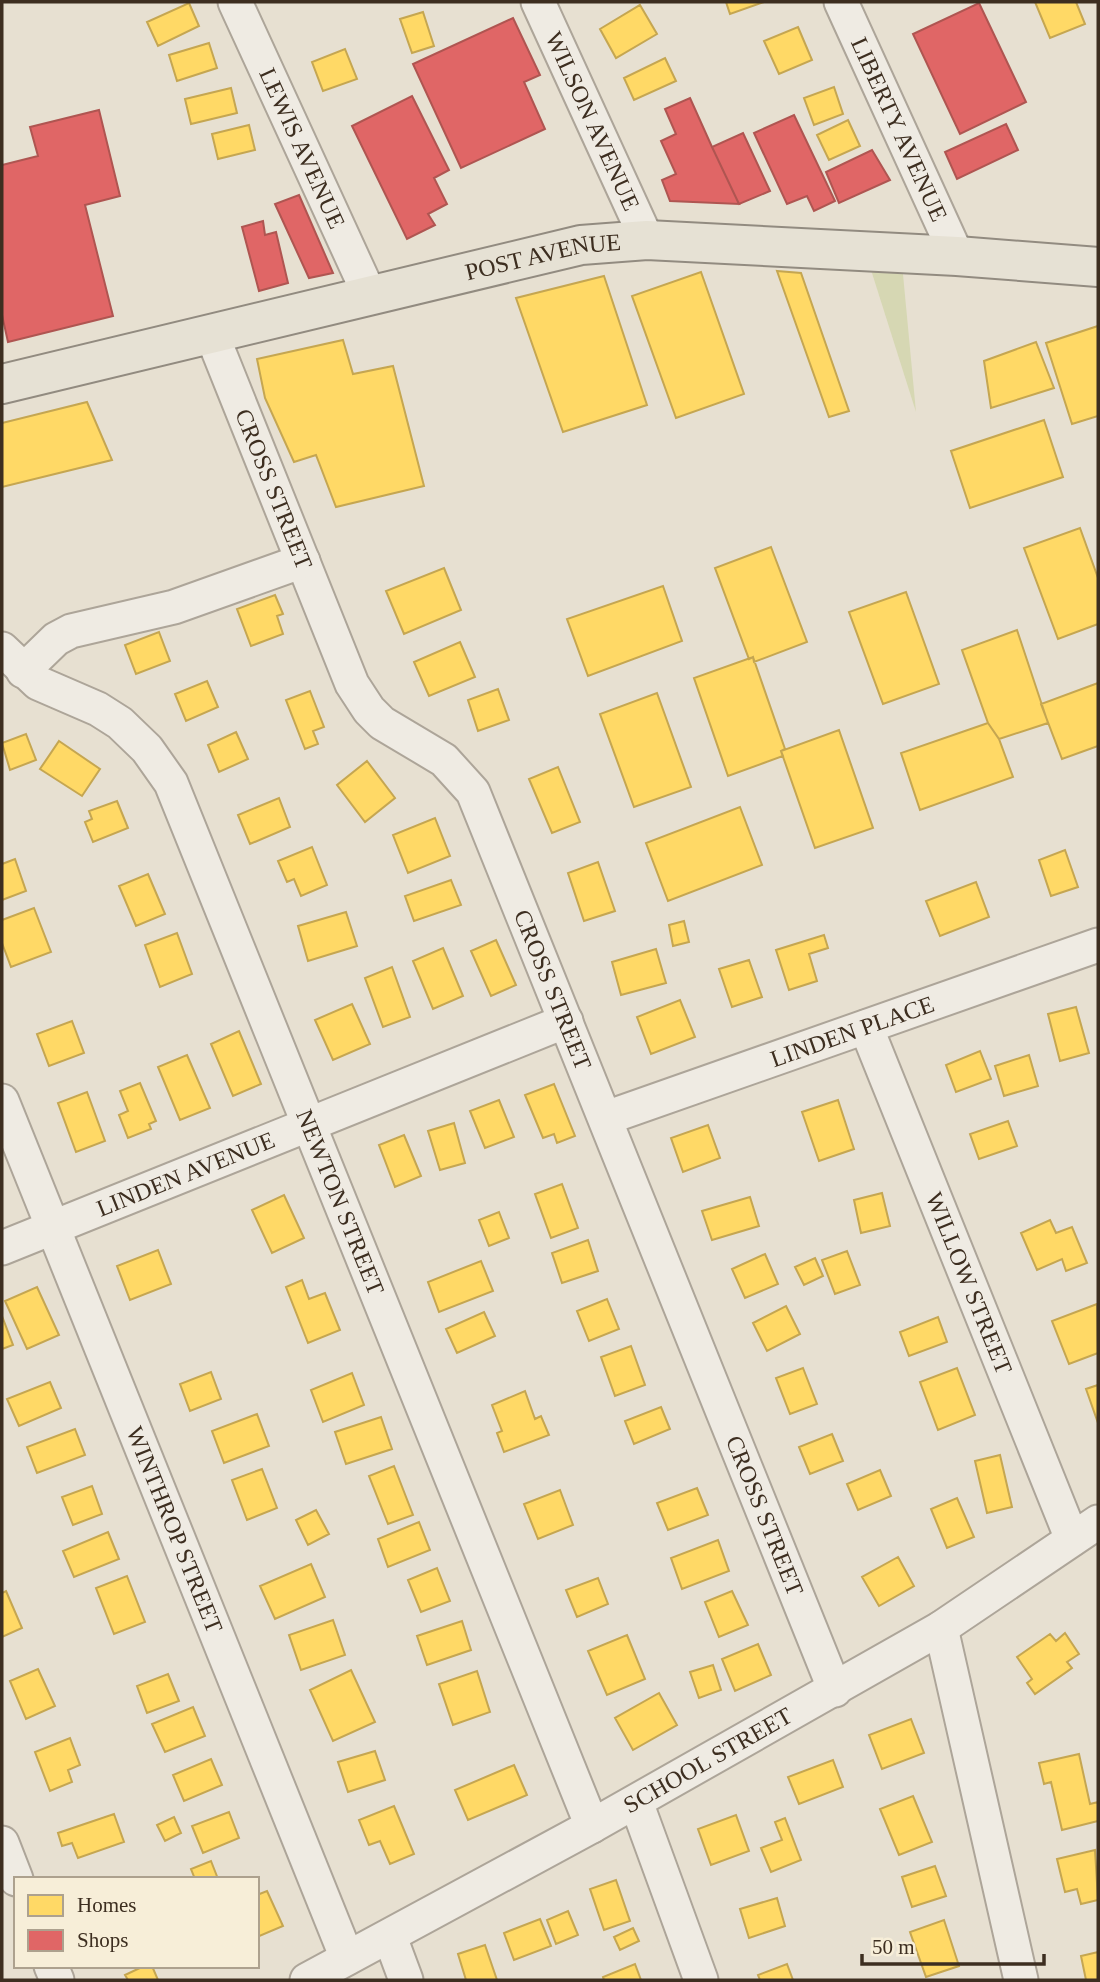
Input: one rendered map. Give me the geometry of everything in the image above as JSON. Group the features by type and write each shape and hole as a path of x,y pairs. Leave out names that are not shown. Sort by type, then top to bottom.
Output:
{"main road":[{"name":"POST AVENUE","path":"2,384 581,245 647,240 957,256 1098,267"}],"street":[{"name":"LEWIS AVENUE","path":"235,2 370,296"},
{"name":"WILSON AVENUE","path":"538,2 647,240"},
{"name":"LIBERTY AVENUE","path":"841,2 957,256"},
{"name":"CROSS STREET","path":"212,335 352,684 369,710 382,723 444,760 473,792 835,1690"},
{"path":"12,660 71,631 174,607 303,561"},
{"name":"NEWTON STREET","path":"12,660 37,683 98,709 120,723 148,749 171,783 592,1826"},
{"name":"LINDEN PLACE","path":"606,1118 1098,945"},
{"name":"LINDEN AVENUE","path":"2,1248 566,1021"},
{"name":"WILLOW STREET","path":"866,1027 1085,1531"},
{"name":"WINTHROP STREET","path":"2,1101 347,1958"},
{"name":"SCHOOL STREET","path":"307,1980 636,1802 835,1690 942,1628 1085,1531"},
{"path":"942,1628 1021,1980"},
{"path":"636,1802 701,1980"},
{"path":"2,1843 15,1877"},
{"path":"390,1937 406,1980"}],"green space":[{"path":"865,251 901,253 916,412"}],"building: Homes":[{"path":"726,2 764,2 730,14"},
{"path":"1035,2 1076,2 1085,24 1050,38"},
{"path":"189,3 199,26 158,46 147,22"},
{"path":"640,5 657,34 616,58 600,29"},
{"path":"423,12 434,46 412,53 400,19"},
{"path":"798,27 812,60 779,74 764,41"},
{"path":"209,43 217,68 177,81 169,55"},
{"path":"345,49 357,79 323,91 312,62"},
{"path":"665,58 676,81 634,100 624,78"},
{"path":"834,87 843,114 814,125 804,98"},
{"path":"231,88 237,113 191,124 185,99"},
{"path":"848,120 860,146 829,160 817,135"},
{"path":"249,125 255,150 218,159 212,134"},
{"path":"777,271 801,273 849,411 829,417"},
{"path":"701,272 744,394 676,418 632,296"},
{"path":"604,276 647,405 563,432 516,298"},
{"path":"1098,326 1098,416 1072,424 1046,343"},
{"path":"343,340 353,374 393,366 424,486 336,507 316,455 294,462 265,398 257,359"},
{"path":"1036,342 1054,388 991,408 984,361"},
{"path":"87,402 112,460 2,487 2,423"},
{"path":"1044,420 1063,477 970,508 951,451"},
{"path":"1080,528 1098,578 1098,624 1058,639 1024,548"},
{"path":"771,547 807,642 754,662 753,657 749,659 715,568"},
{"path":"444,568 461,610 404,634 386,591"},
{"path":"663,586 682,641 588,676 567,619"},
{"path":"906,592 939,684 883,704 849,612"},
{"path":"275,595 283,614 277,616 283,634 251,646 237,609"},
{"path":"1017,630 1048,723 999,739 988,723 962,650"},
{"path":"159,632 170,661 136,674 125,645"},
{"path":"460,642 475,677 429,696 414,662"},
{"path":"753,657 785,749 781,751 783,756 728,776 694,678"},
{"path":"207,681 218,707 186,721 175,694"},
{"path":"1098,683 1098,746 1062,759 1041,704"},
{"path":"498,689 509,720 478,731 468,700"},
{"path":"310,691 324,727 313,731 318,744 305,749 286,700"},
{"path":"657,693 691,787 634,807 600,714"},
{"path":"988,723 999,739 1013,777 920,810 901,753"},
{"path":"839,730 873,828 815,848 781,751"},
{"path":"236,732 248,759 219,772 208,745"},
{"path":"26,734 36,760 10,770 2,743"},
{"path":"59,741 100,769 82,796 40,769"},
{"path":"367,761 395,798 365,822 337,785"},
{"path":"558,767 580,822 552,833 529,779"},
{"path":"279,798 290,827 250,844 238,815"},
{"path":"117,801 128,828 93,842 85,822 92,819 89,811"},
{"path":"740,807 762,865 668,901 646,843"},
{"path":"435,818 450,856 408,873 393,835"},
{"path":"312,847 327,885 301,896 294,879 287,882 278,861"},
{"path":"1065,850 1078,887 1051,896 1039,860"},
{"path":"15,859 26,891 2,900 2,864"},
{"path":"598,862 615,911 584,921 568,873"},
{"path":"148,874 165,914 136,926 119,886"},
{"path":"451,880 461,905 414,921 405,896"},
{"path":"976,882 989,917 940,936 926,901"},
{"path":"34,908 51,952 11,967 2,943 2,920"},
{"path":"346,912 357,946 308,961 298,926"},
{"path":"684,921 689,942 673,946 669,925"},
{"path":"177,933 192,974 160,987 145,945"},
{"path":"824,935 828,948 809,954 817,981 789,990 776,950"},
{"path":"496,940 516,985 491,996 471,951"},
{"path":"443,948 463,996 433,1009 413,961"},
{"path":"656,949 666,983 621,995 612,962"},
{"path":"749,960 762,997 732,1007 719,969"},
{"path":"392,967 410,1017 383,1027 365,978"},
{"path":"680,1000 695,1037 651,1054 637,1017"},
{"path":"352,1004 370,1044 333,1060 315,1020"},
{"path":"1076,1007 1089,1053 1060,1061 1048,1014"},
{"path":"72,1021 84,1053 49,1066 37,1034"},
{"path":"239,1031 261,1084 233,1096 211,1044"},
{"path":"980,1051 991,1079 956,1092 946,1065"},
{"path":"187,1055 210,1108 180,1120 158,1067"},
{"path":"1029,1055 1038,1086 1004,1096 995,1066"},
{"path":"140,1083 156,1121 149,1124 151,1129 128,1138 119,1115 128,1111 120,1091"},
{"path":"554,1084 575,1136 557,1143 554,1134 543,1138 525,1095"},
{"path":"87,1092 105,1141 76,1152 58,1103"},
{"path":"499,1100 514,1137 485,1148 470,1111"},
{"path":"838,1100 854,1149 819,1161 802,1112"},
{"path":"1008,1121 1017,1146 979,1159 970,1134"},
{"path":"454,1123 465,1163 440,1170 428,1131"},
{"path":"708,1125 720,1158 683,1172 671,1138"},
{"path":"404,1135 421,1176 395,1187 379,1145"},
{"path":"562,1184 578,1228 551,1238 535,1194"},
{"path":"882,1193 890,1226 861,1233 854,1200"},
{"path":"284,1195 304,1238 272,1253 252,1210"},
{"path":"750,1197 759,1226 712,1240 702,1211"},
{"path":"499,1212 509,1238 489,1246 479,1220"},
{"path":"1050,1220 1056,1233 1072,1227 1087,1263 1066,1271 1062,1259 1037,1270 1021,1233"},
{"path":"588,1240 598,1271 562,1283 552,1253"},
{"path":"158,1250 171,1284 130,1300 117,1266"},
{"path":"847,1251 860,1285 835,1294 822,1260"},
{"path":"765,1254 778,1284 745,1298 732,1269"},
{"path":"815,1258 823,1276 804,1285 795,1267"},
{"path":"481,1261 493,1291 439,1312 428,1282"},
{"path":"302,1280 309,1299 325,1293 340,1330 308,1343 286,1287"},
{"path":"37,1287 59,1335 27,1349 5,1301"},
{"path":"607,1299 619,1329 589,1341 577,1311"},
{"path":"1097,1304 1098,1353 1069,1364 1052,1321"},
{"path":"786,1306 800,1334 767,1351 753,1323"},
{"path":"484,1312 495,1336 457,1353 446,1329"},
{"path":"2,1316 13,1345 2,1349"},
{"path":"938,1317 947,1342 909,1356 900,1332"},
{"path":"631,1346 645,1385 615,1396 601,1357"},
{"path":"803,1368 817,1404 790,1414 776,1378"},
{"path":"957,1368 975,1415 938,1430 920,1382"},
{"path":"211,1372 221,1399 190,1411 180,1384"},
{"path":"352,1373 364,1405 323,1422 311,1390"},
{"path":"50,1382 61,1408 19,1426 7,1399"},
{"path":"1098,1385 1098,1423 1086,1389"},
{"path":"525,1391 535,1419 541,1416 549,1435 504,1452 497,1433 502,1431 492,1405"},
{"path":"661,1407 670,1429 634,1444 625,1421"},
{"path":"257,1414 269,1446 224,1463 212,1431"},
{"path":"381,1417 392,1449 346,1464 335,1432"},
{"path":"75,1429 85,1455 37,1473 27,1447"},
{"path":"832,1434 843,1461 810,1474 799,1447"},
{"path":"1000,1455 1012,1507 987,1513 975,1461"},
{"path":"394,1466 413,1515 388,1524 369,1476"},
{"path":"262,1469 277,1508 247,1520 232,1480"},
{"path":"880,1470 891,1496 858,1510 847,1484"},
{"path":"92,1486 102,1514 73,1525 62,1497"},
{"path":"697,1488 708,1515 668,1530 657,1503"},
{"path":"560,1490 573,1525 538,1539 524,1504"},
{"path":"957,1498 974,1537 947,1548 931,1509"},
{"path":"316,1510 329,1534 308,1545 296,1520"},
{"path":"419,1522 430,1550 388,1567 378,1539"},
{"path":"108,1532 119,1559 74,1577 63,1551"},
{"path":"718,1540 729,1571 682,1589 671,1558"},
{"path":"898,1557 914,1586 879,1606 862,1577"},
{"path":"311,1564 325,1597 275,1619 260,1586"},
{"path":"437,1568 450,1601 421,1612 408,1580"},
{"path":"127,1576 145,1622 114,1634 96,1588"},
{"path":"598,1578 608,1604 577,1617 566,1590"},
{"path":"6,1591 22,1628 2,1637 2,1593"},
{"path":"732,1591 748,1625 719,1637 705,1602"},
{"path":"333,1620 345,1655 301,1670 289,1635"},
{"path":"462,1621 471,1650 427,1665 417,1636"},
{"path":"1065,1633 1079,1654 1067,1662 1072,1668 1035,1694 1027,1683 1032,1679 1017,1657 1050,1634 1056,1641"},
{"path":"627,1635 645,1679 607,1695 588,1651"},
{"path":"758,1644 771,1675 735,1691 722,1659"},
{"path":"713,1665 721,1690 699,1698 690,1672"},
{"path":"38,1669 55,1706 26,1719 10,1681"},
{"path":"351,1670 375,1722 333,1741 310,1690"},
{"path":"477,1671 490,1712 453,1725 439,1684"},
{"path":"168,1674 179,1701 147,1713 137,1686"},
{"path":"659,1693 677,1725 633,1750 615,1718"},
{"path":"193,1707 205,1736 165,1752 152,1724"},
{"path":"911,1719 924,1753 882,1769 869,1735"},
{"path":"70,1738 80,1765 68,1770 72,1782 50,1791 35,1752"},
{"path":"375,1751 385,1780 348,1792 338,1762"},
{"path":"1079,1754 1090,1804 1098,1802 1098,1821 1062,1830 1051,1782 1044,1784 1039,1763"},
{"path":"211,1759 222,1785 184,1801 173,1775"},
{"path":"833,1760 843,1787 799,1804 788,1777"},
{"path":"514,1765 527,1795 468,1820 455,1790"},
{"path":"913,1796 932,1842 899,1855 880,1809"},
{"path":"394,1806 414,1854 390,1864 380,1841 369,1845 359,1820"},
{"path":"229,1812 239,1838 203,1853 192,1826"},
{"path":"114,1814 124,1842 78,1858 72,1843 62,1846 58,1833"},
{"path":"736,1815 749,1851 711,1865 698,1829"},
{"path":"174,1817 181,1833 165,1841 157,1825"},
{"path":"785,1818 801,1860 771,1872 761,1848 782,1840 775,1822"},
{"path":"1095,1850 1098,1900 1081,1904 1077,1889 1065,1892 1057,1859"},
{"path":"211,1861 217,1877 194,1877 191,1869"},
{"path":"935,1866 946,1896 912,1907 902,1877"},
{"path":"616,1880 630,1921 604,1930 590,1889"},
{"path":"267,1891 283,1926 259,1936 259,1894"},
{"path":"777,1898 785,1926 749,1938 740,1909"},
{"path":"568,1911 578,1935 556,1944 547,1920"},
{"path":"540,1919 551,1946 514,1960 504,1933"},
{"path":"944,1920 959,1966 926,1977 910,1932"},
{"path":"633,1928 639,1941 620,1950 614,1937"},
{"path":"485,1945 497,1980 466,1980 458,1954"},
{"path":"1098,1952 1098,1980 1086,1980 1081,1956"},
{"path":"635,1964 641,1980 604,1980 603,1977"},
{"path":"787,1964 793,1980 760,1980 758,1975"},
{"path":"140,1968 153,1968 158,1980 128,1980 125,1975"}],"building: Shops":[{"path":"979,3 1026,102 960,134 913,34"},
{"path":"513,18 540,75 524,82 545,129 461,168 413,64"},
{"path":"412,96 449,170 434,178 447,204 428,214 435,225 407,239 352,126"},
{"path":"690,98 739,204 670,201 662,180 676,174 661,141 676,134 665,109"},
{"path":"99,110 120,196 85,205 113,316 8,342 2,315 2,165 38,156 30,127"},
{"path":"794,115 835,201 814,211 807,196 787,204 754,133"},
{"path":"1006,124 1018,150 957,179 945,152"},
{"path":"743,133 770,191 739,204 712,147"},
{"path":"872,150 890,180 839,203 826,172"},
{"path":"299,195 333,273 309,278 275,204"},
{"path":"263,221 265,235 276,232 288,283 259,291 242,227"}]}
